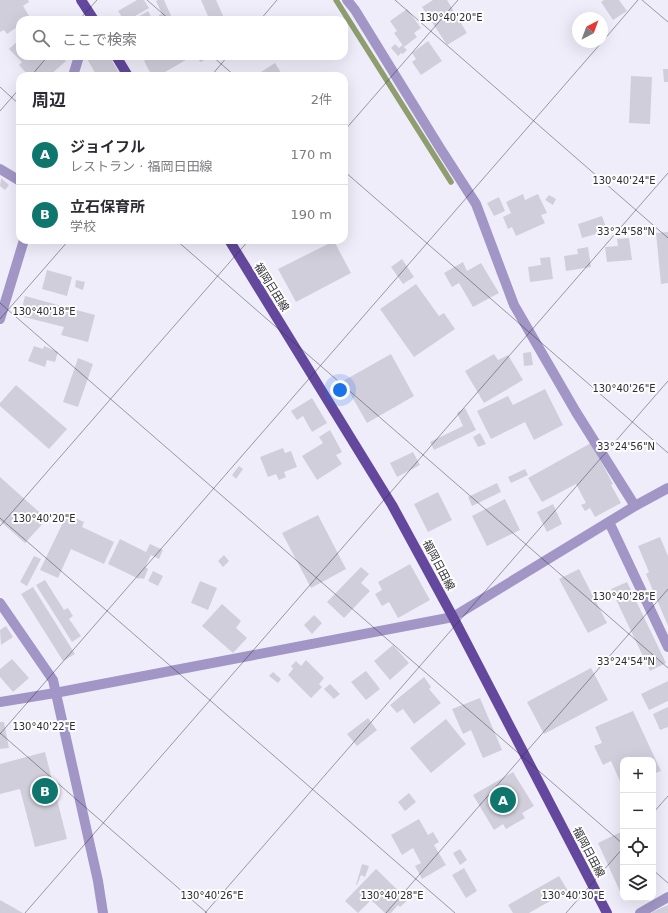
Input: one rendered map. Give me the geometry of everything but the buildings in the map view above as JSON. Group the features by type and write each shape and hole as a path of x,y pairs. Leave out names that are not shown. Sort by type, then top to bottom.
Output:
{"main road":[{"path":"81,0 90,16"},
{"path":"118,60 126,72"},
{"name":"福岡日田線","path":"231,244 392,505 453,618 607,913"}],"street":[{"path":"347,0 355,10 476,204 514,305 576,412 635,506"},
{"path":"74,72 78,60"},
{"path":"0,169 16,179"},
{"path":"0,319 23,244"},
{"path":"0,702 453,618 635,506 668,488"},
{"path":"609,522 668,647"},
{"path":"0,603 54,680 55,693 98,881 103,913"},
{"path":"640,913 668,897"}],"waterway":[{"path":"336,0 346,16"},
{"path":"348,19 451,182"}],"place":[{"name":"立石保育所","path":"45,791"},
{"name":"ジョイフル","path":"503,800"}]}
